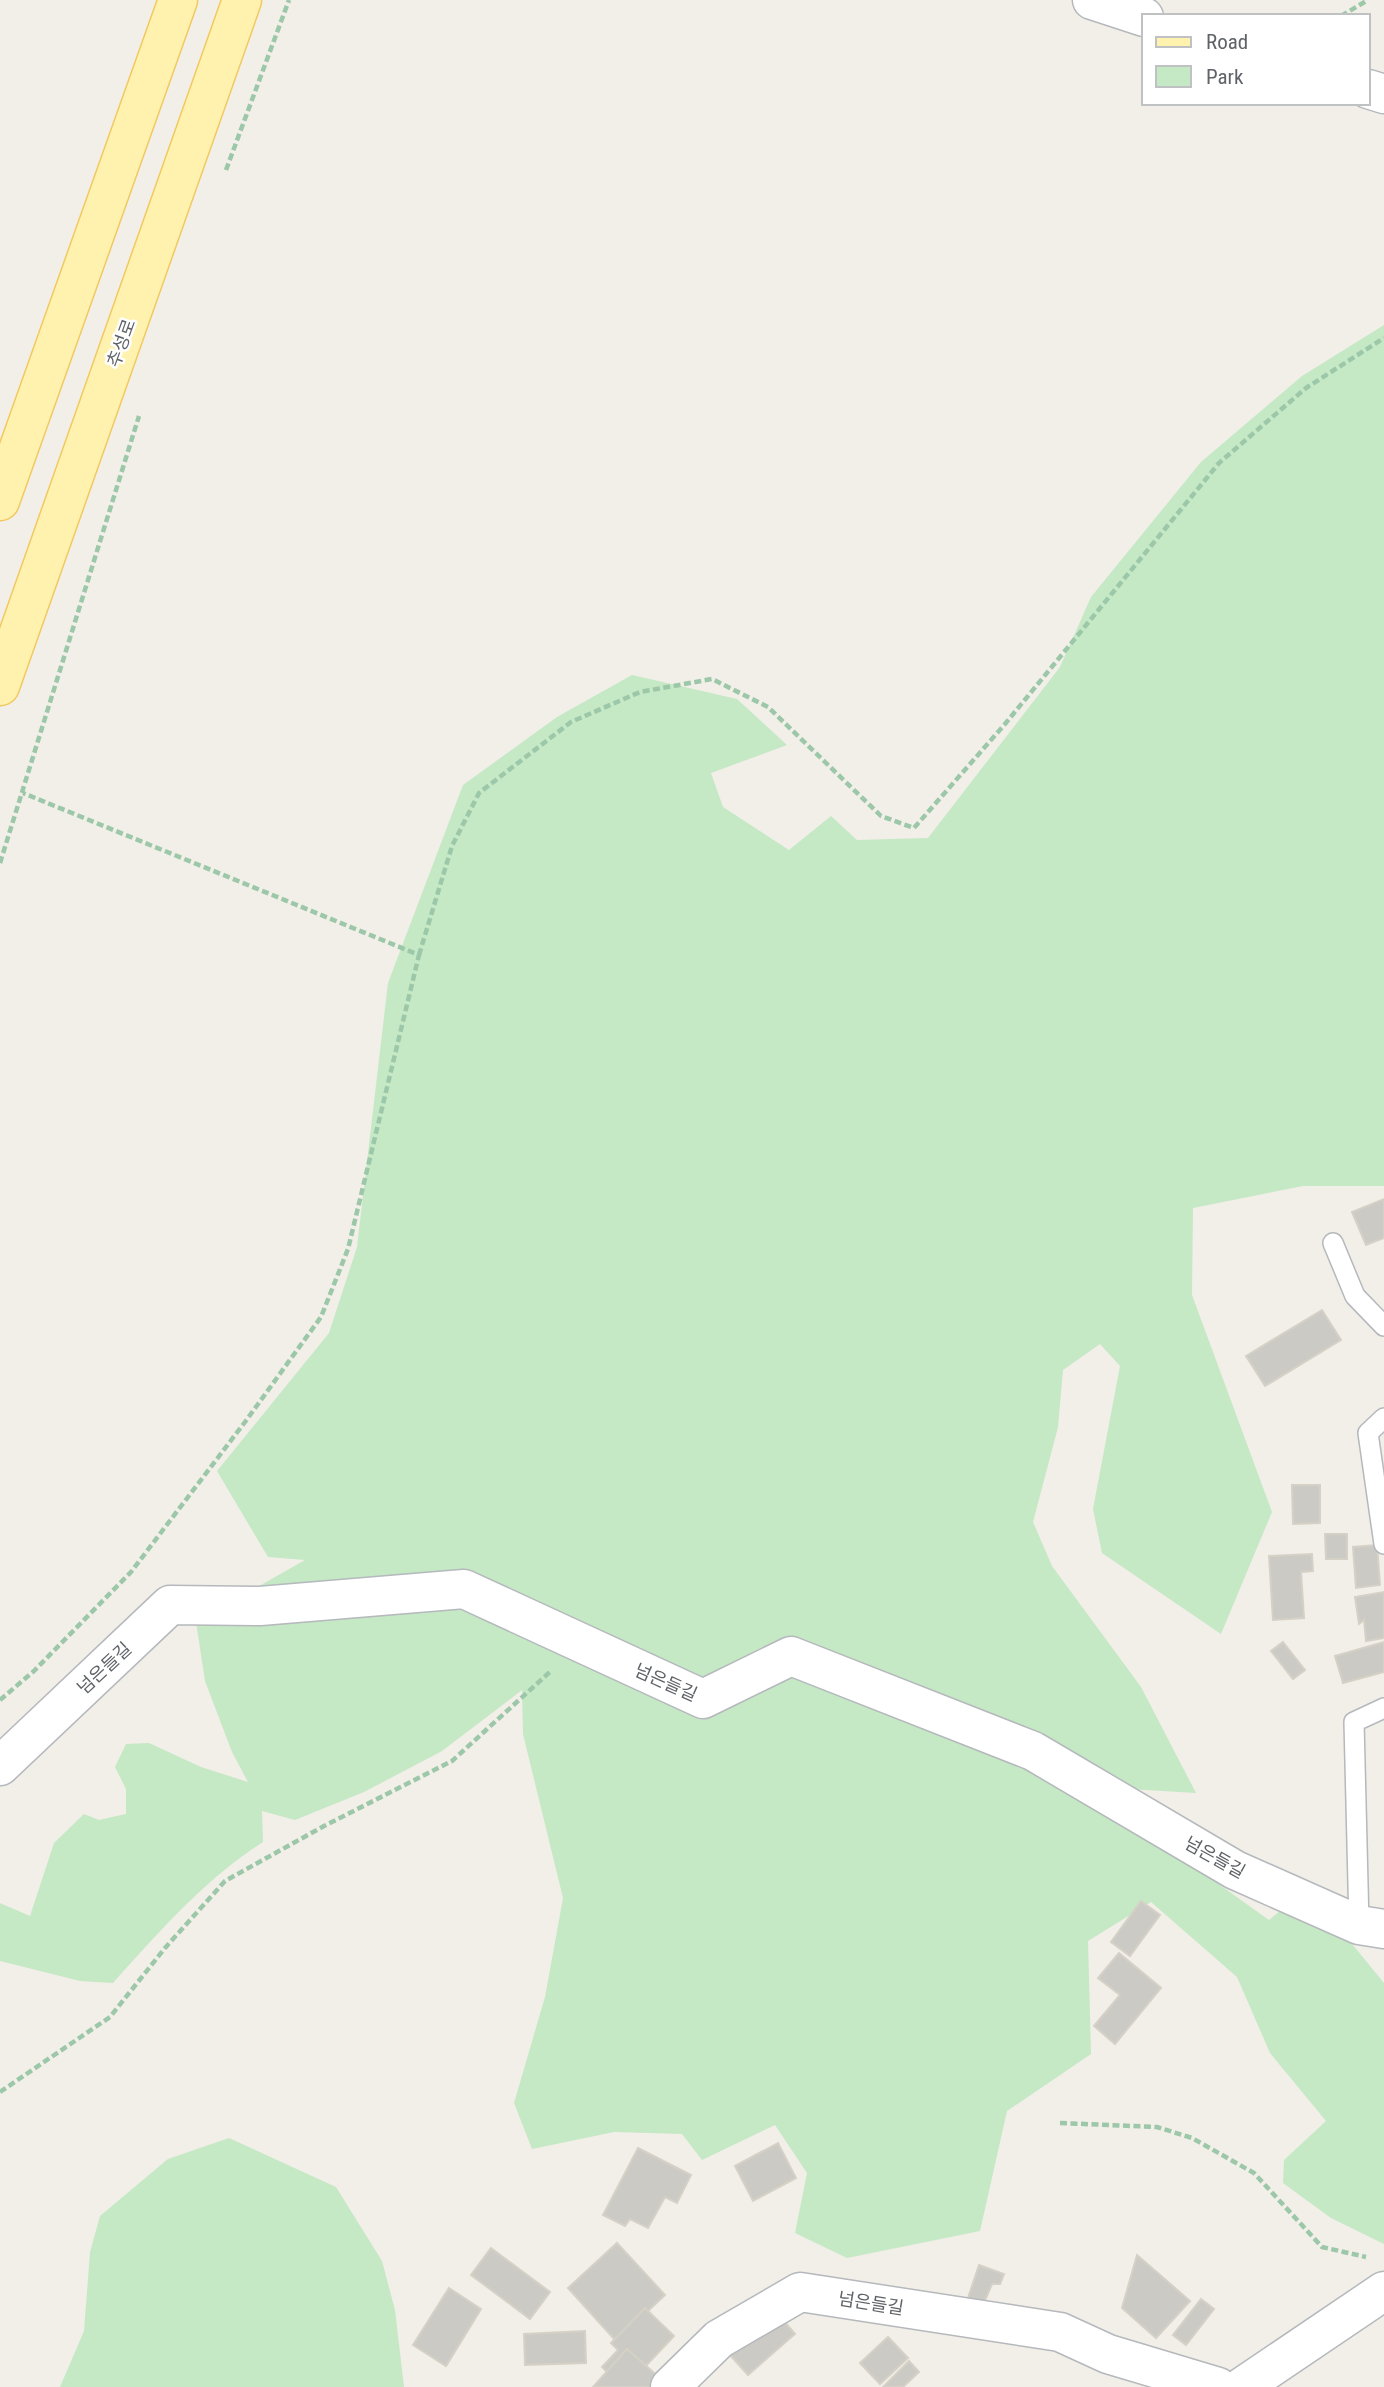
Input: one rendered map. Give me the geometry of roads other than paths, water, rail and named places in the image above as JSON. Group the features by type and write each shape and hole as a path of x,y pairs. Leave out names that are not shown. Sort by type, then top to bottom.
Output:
{"main road":[{"path":"0,501 178,0"},
{"name":"추성로","path":"0,686 242,0"}],"street":[{"path":"1092,0 1142,17"},
{"name":"넘은들길","path":"0,1766 170,1605 260,1606 464,1589 703,1699 791,1656 1032,1751 1236,1870 1372,1927"},
{"path":"1242,2387 1377,2275"},
{"name":"넘은들길","path":"670,2387 719,2339 800,2292 1060,2332 1108,2354 1218,2387"}],"lane":[{"path":"1333,1242 1354,1296 1384,1326"},
{"path":"1384,1418 1368,1433 1384,1544"},
{"path":"1372,1927 1354,1722 1384,1708"}]}
